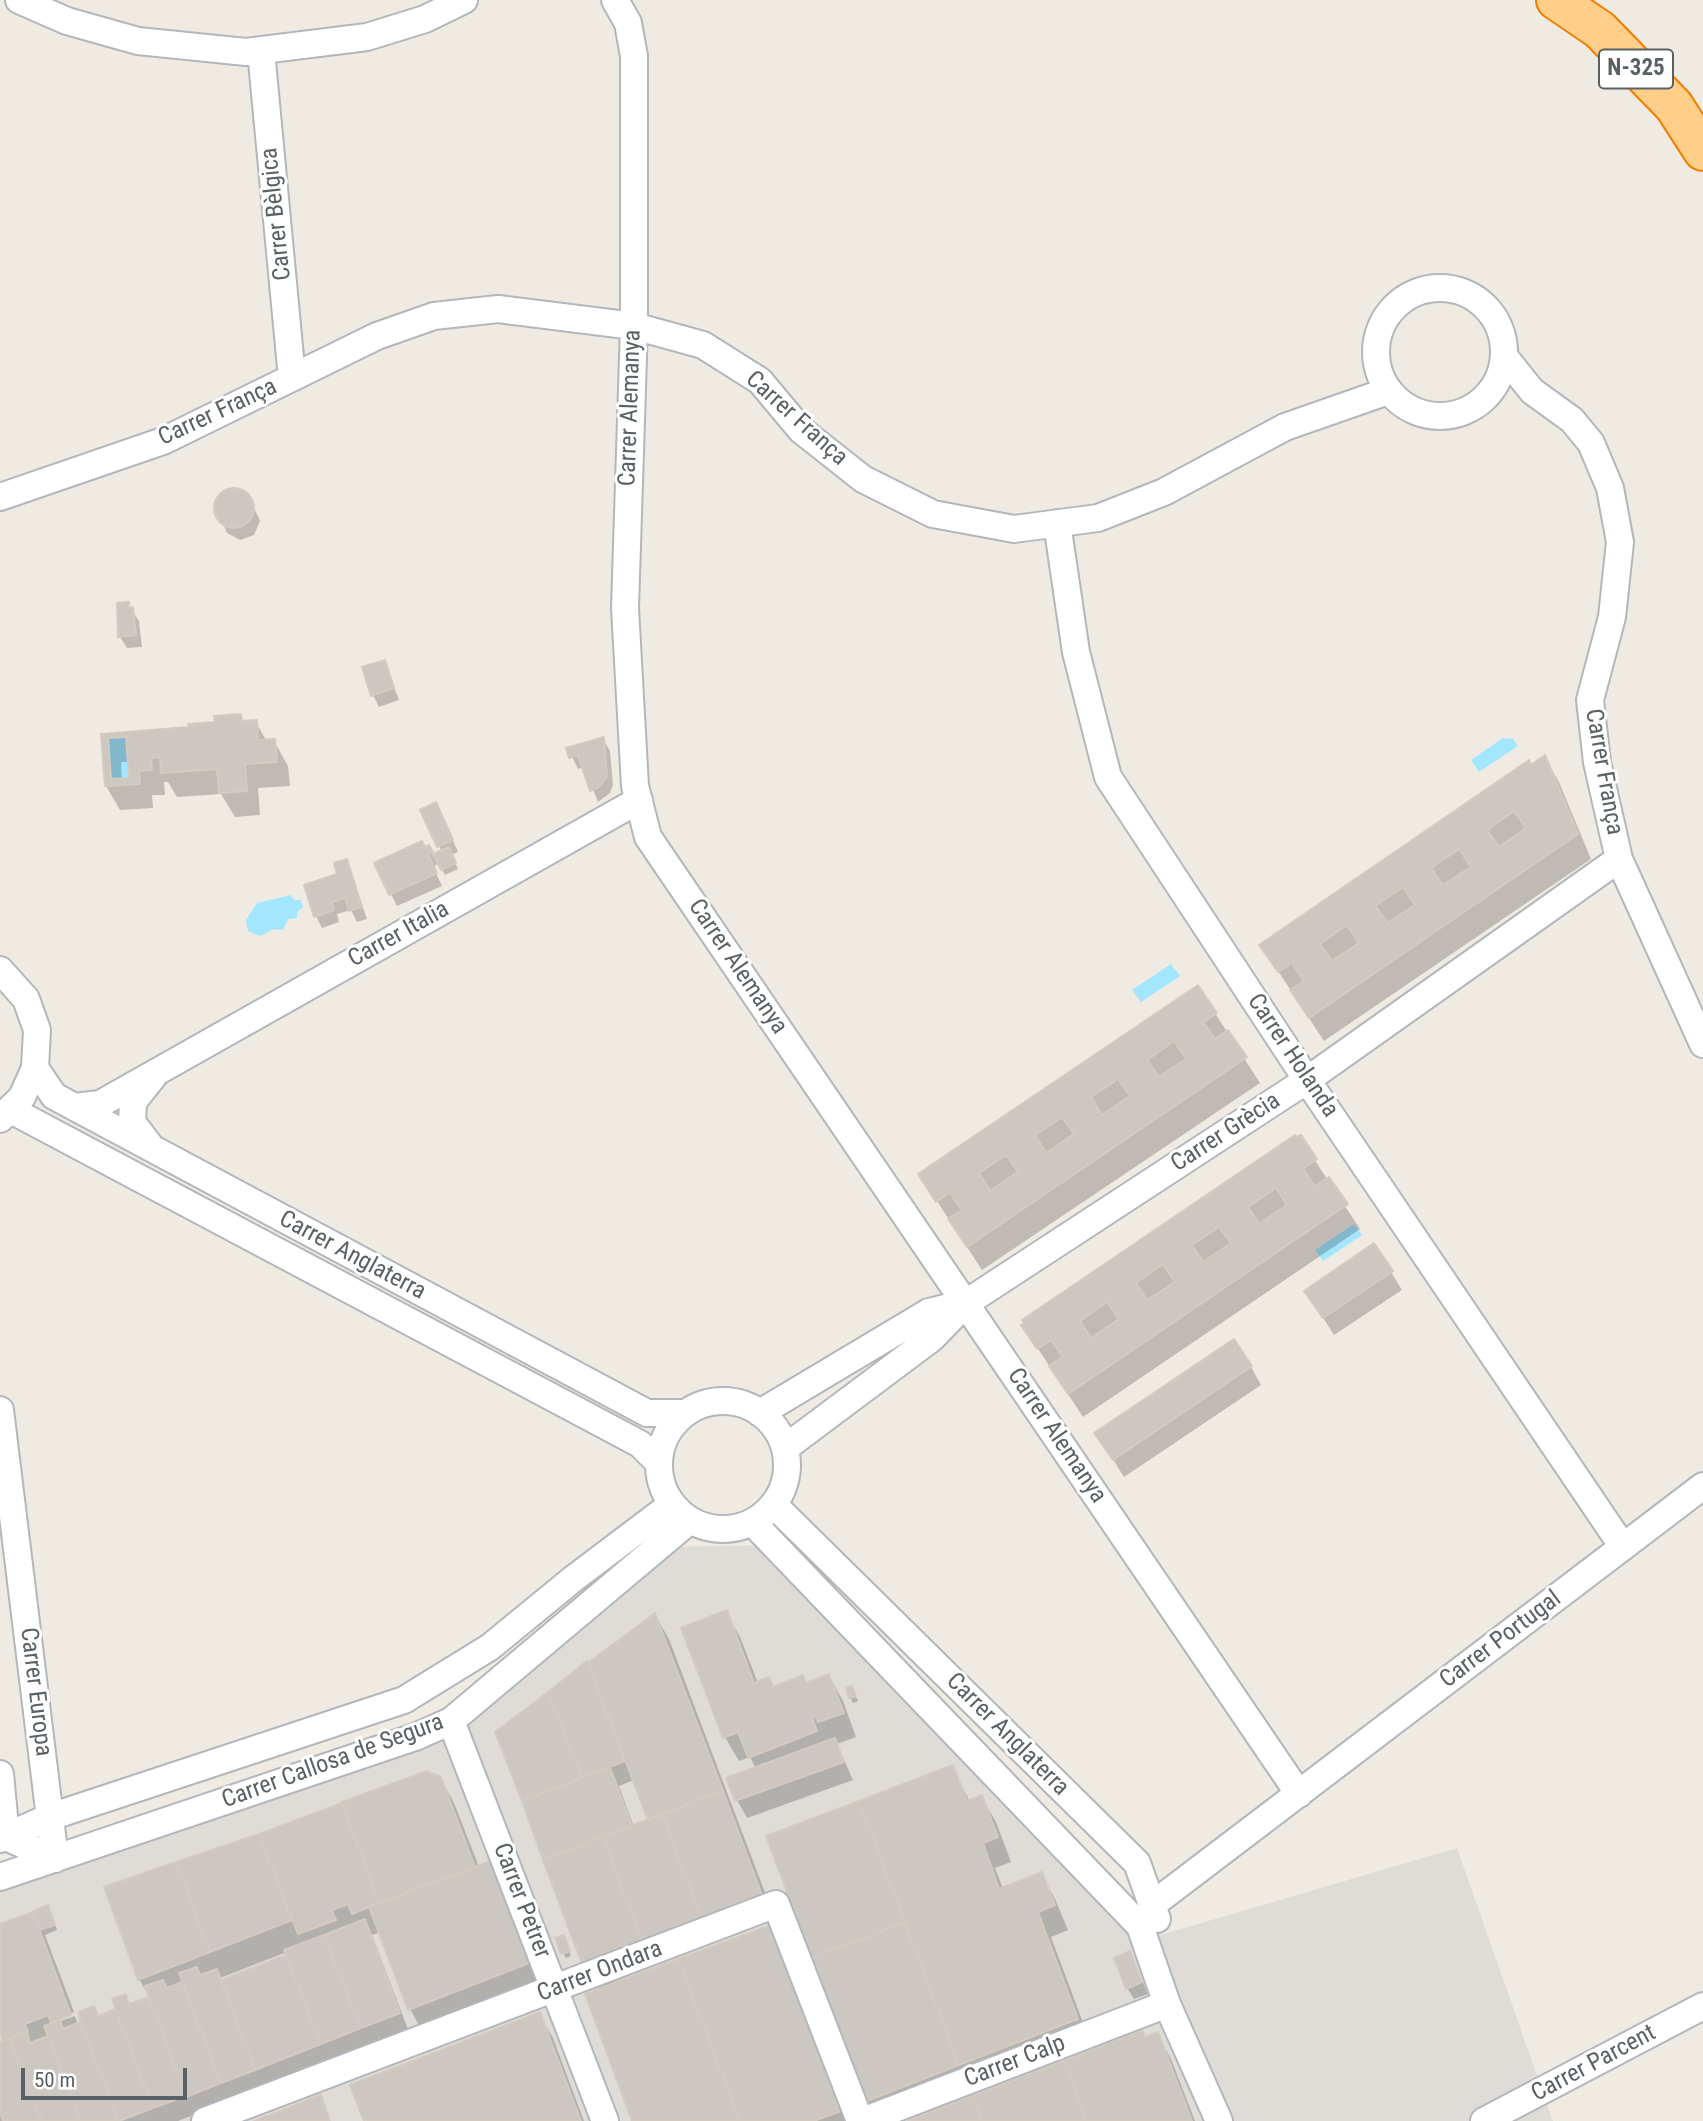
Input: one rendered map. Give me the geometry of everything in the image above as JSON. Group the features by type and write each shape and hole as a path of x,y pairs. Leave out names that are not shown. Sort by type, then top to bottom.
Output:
{"highway":[{"name":"N-325","path":"1556,0 1600,30 1674,106 1703,151"}],"street":[{"path":"19,0 68,21 138,41 246,52 367,37 425,19 464,0"},
{"name":"Carrer Alemanya","path":"615,0 628,23 634,56 634,326 625,608 635,786 648,837 1299,1794"},
{"name":"Carrer Bèlgica","path":"261,51 292,378"},
{"path":"1442,287 1462,291 1480,301 1494,317 1502,336 1504,356 1500,375 1491,391 1476,405 1458,414 1439,416 1420,413 1402,404 1388,391 1378,372 1375,352 1378,331 1395,306 1422,289 1442,287"},
{"name":"Carrer França","path":"0,497 163,441 377,336 434,316 498,309 634,326 703,345 760,381 802,430 863,479 933,514 1014,529 1098,518 1164,492 1285,427 1388,391"},
{"name":"Carrer França","path":"1504,356 1532,391 1572,419 1591,443 1610,488 1620,542 1612,617 1590,700 1598,762 1619,859 1703,1044"},
{"path":"1491,391 1532,391"},
{"name":"Carrer Holanda","path":"1057,523 1076,652 1108,776 1307,1080 1623,1547"},
{"name":"Carrer Italia","path":"75,1107 100,1104 639,800"},
{"name":"Carrer Grècia","path":"785,1448 932,1338 966,1303 1307,1080 1619,859"},
{"path":"0,970 26,999 37,1030 35,1068 22,1097 5,1115"},
{"name":"Carrer Anglaterra","path":"35,1068 54,1096 647,1413 684,1413"},
{"name":"Carrer Italia","path":"153,1149 132,1122 133,1102 158,1070"},
{"name":"Carrer Anglaterra","path":"5,1115 640,1444 659,1462"},
{"name":"Carrer Grècia","path":"760,1413 929,1312 966,1303"},
{"path":"716,1401 746,1405 774,1426 785,1448 787,1470 783,1489 774,1505 753,1522 723,1530 680,1513 662,1485 659,1462 667,1435 684,1413 716,1401"},
{"name":"Carrer Europa","path":"0,1410 55,1859"},
{"name":"Carrer Portugal","path":"1152,1905 1703,1486"},
{"name":"Carrer Anglaterra","path":"774,1505 1137,1863 1163,1937 1167,2004"},
{"name":"Carrer Callosa de Segura","path":"3,1838 50,1817 404,1700 490,1647 573,1579 680,1513"},
{"name":"Carrer Callosa de Segura","path":"0,1877 415,1737 451,1721 680,1513"},
{"path":"753,1522 1140,1926 1167,2004 1219,2121"},
{"name":"Carrer Petrer","path":"451,1721 605,2121"},
{"name":"Carrer Europa","path":"0,1774 3,1838"},
{"path":"3,1838 55,1859"},
{"name":"Carrer Ondara","path":"205,2121 776,1904 862,2121"},
{"name":"Carrer Calp","path":"862,2121 1167,2004"},
{"name":"Carrer Parcent","path":"1484,2121 1703,2006"}],"shaded area":[{"path":"769,1545 1147,1939 1457,1848 1553,2121 0,2121 0,1865 439,1720 667,1547"}],"water":[{"path":"126,737 129,778 111,779 108,738"},
{"path":"1503,738 1513,739 1518,746 1479,772 1471,760"},
{"path":"291,895 294,900 301,900 303,907 297,912 297,918 288,919 283,930 273,929 260,936 248,931 246,920 257,903"},
{"path":"1171,964 1180,976 1141,1002 1132,990"},
{"path":"1354,1224 1362,1235 1323,1261 1315,1250"}],"building":[{"path":"234,488 242,489 248,494 253,500 253,516 248,522 242,527 234,528 226,527 220,522 215,516 214,508 215,500 220,494 226,489"},
{"path":"129,602 129,608 133,607 136,635 118,637 117,603"},
{"path":"385,660 394,688 371,696 362,667"},
{"path":"241,714 242,721 257,720 258,740 275,739 277,762 245,764 247,791 219,793 217,769 161,773 160,757 151,758 152,770 139,771 140,784 105,786 101,734 189,727 188,724 215,722 214,716","holes":["126,737 129,778 111,779 108,738"]},
{"path":"604,737 607,776 600,786 590,791 578,755 569,758 566,748"},
{"path":"1545,755 1578,834 1309,1018 1290,990 1304,981 1292,963 1278,972 1259,945 1529,760 1531,765","holes":["1514,811 1526,828 1499,847 1487,830","1459,849 1471,867 1443,885 1431,868","1403,887 1415,905 1388,923 1375,906","1347,925 1359,943 1332,961 1320,944"]},
{"path":"436,802 453,840 437,847 420,810"},
{"path":"422,841 425,847 429,845 433,852 428,854 437,873 389,895 374,863"},
{"path":"449,847 456,863 441,870 433,854"},
{"path":"347,859 362,907 349,911 345,898 332,902 334,910 314,917 304,885 337,874 334,863"},
{"path":"1198,985 1217,1013 1203,1022 1215,1039 1228,1030 1247,1057 967,1247 948,1219 962,1210 950,1193 936,1202 918,1174","holes":["1174,1041 1186,1059 1159,1077 1147,1060","1118,1079 1130,1096 1102,1115 1091,1097","1062,1117 1074,1134 1046,1153 1035,1135","1006,1155 1018,1172 990,1191 979,1173"]},
{"path":"1295,1135 1301,1135 1317,1159 1303,1169 1315,1186 1329,1177 1348,1204 1068,1394 1049,1366 1063,1357 1051,1340 1037,1349 1021,1325 1024,1323 1022,1320","holes":["1276,1188 1287,1205 1259,1224 1248,1207","1219,1227 1231,1243 1203,1262 1192,1245","1163,1264 1175,1282 1147,1300 1136,1283","1107,1302 1119,1319 1091,1338 1080,1321"]},
{"path":"1374,1243 1393,1271 1323,1318 1304,1291"},
{"path":"1234,1339 1252,1366 1113,1460 1094,1433"},
{"path":"727,1610 754,1683 769,1677 773,1687 803,1675 806,1683 829,1674 844,1713 818,1722 815,1716 812,1717 817,1731 748,1758 738,1732 723,1738 681,1628"},
{"path":"655,1613 723,1791 648,1820 588,1663"},
{"path":"587,1661 625,1761 582,1778 548,1692"},
{"path":"852,1686 856,1696 849,1698 846,1688"},
{"path":"548,1692 582,1778 522,1801 495,1732"},
{"path":"835,1738 844,1762 735,1801 726,1778"},
{"path":"953,1765 967,1801 982,1795 998,1837 983,1843 999,1889 1042,1872 1055,1905 1038,1912 1078,2019 959,2065 859,1801"},
{"path":"610,1767 632,1826 543,1860 522,1801"},
{"path":"427,1771 441,1777 475,1867 379,1903 342,1802"},
{"path":"723,1791 762,1895 701,1918 662,1814"},
{"path":"859,1801 905,1922 812,1958 766,1836"},
{"path":"342,1803 379,1903 352,1914 348,1904 332,1910 336,1920 298,1934 259,1834"},
{"path":"662,1814 701,1918 642,1941 603,1837"},
{"path":"259,1834 292,1920 210,1952 176,1862"},
{"path":"603,1837 642,1941 582,1964 543,1860"},
{"path":"491,1861 529,1963 408,2010 369,1907"},
{"path":"176,1862 210,1952 138,1980 104,1887"},
{"path":"48,1905 55,1925 40,1930 33,1911"},
{"path":"33,1912 71,2015 51,2023 48,2015 25,2024 28,2032 3,2041 0,2032 0,1924"},
{"path":"365,1919 400,2013 361,2028 324,1935"},
{"path":"905,1922 959,2065 867,2101 812,1958"},
{"path":"771,1925 841,2111 814,2121 740,2121 678,1959"},
{"path":"324,1935 361,2028 321,2044 284,1950"},
{"path":"564,1935 570,1951 561,1954 555,1938"},
{"path":"1130,1951 1142,1982 1126,1989 1114,1958"},
{"path":"286,1955 321,2044 255,2070 221,1980"},
{"path":"678,1959 740,2121 632,2121 585,1994"},
{"path":"197,1967 200,1975 217,1969 255,2070 221,2083 179,1973"},
{"path":"163,1980 167,1988 182,1982 221,2083 186,2097 145,1986"},
{"path":"126,1994 129,2004 149,1997 186,2096 153,2108 112,1999"},
{"path":"94,2006 98,2016 115,2009 153,2108 119,2121 80,2021 79,2012"},
{"path":"540,2012 581,2121 364,2121 350,2085"},
{"path":"60,2020 63,2029 80,2022 119,2121 81,2121 44,2026"},
{"path":"1142,2030 1145,2037 1158,2032 1192,2121 1087,2121 1064,2061"},
{"path":"27,2032 30,2043 48,2036 81,2121 42,2121 10,2038"},
{"path":"10,2038 42,2121 3,2121 0,2112 0,2042"},
{"path":"1064,2061 1087,2121 981,2121 972,2096"},
{"path":"321,2095 330,2121 254,2121"},
{"path":"972,2096 981,2121 908,2121"}]}
